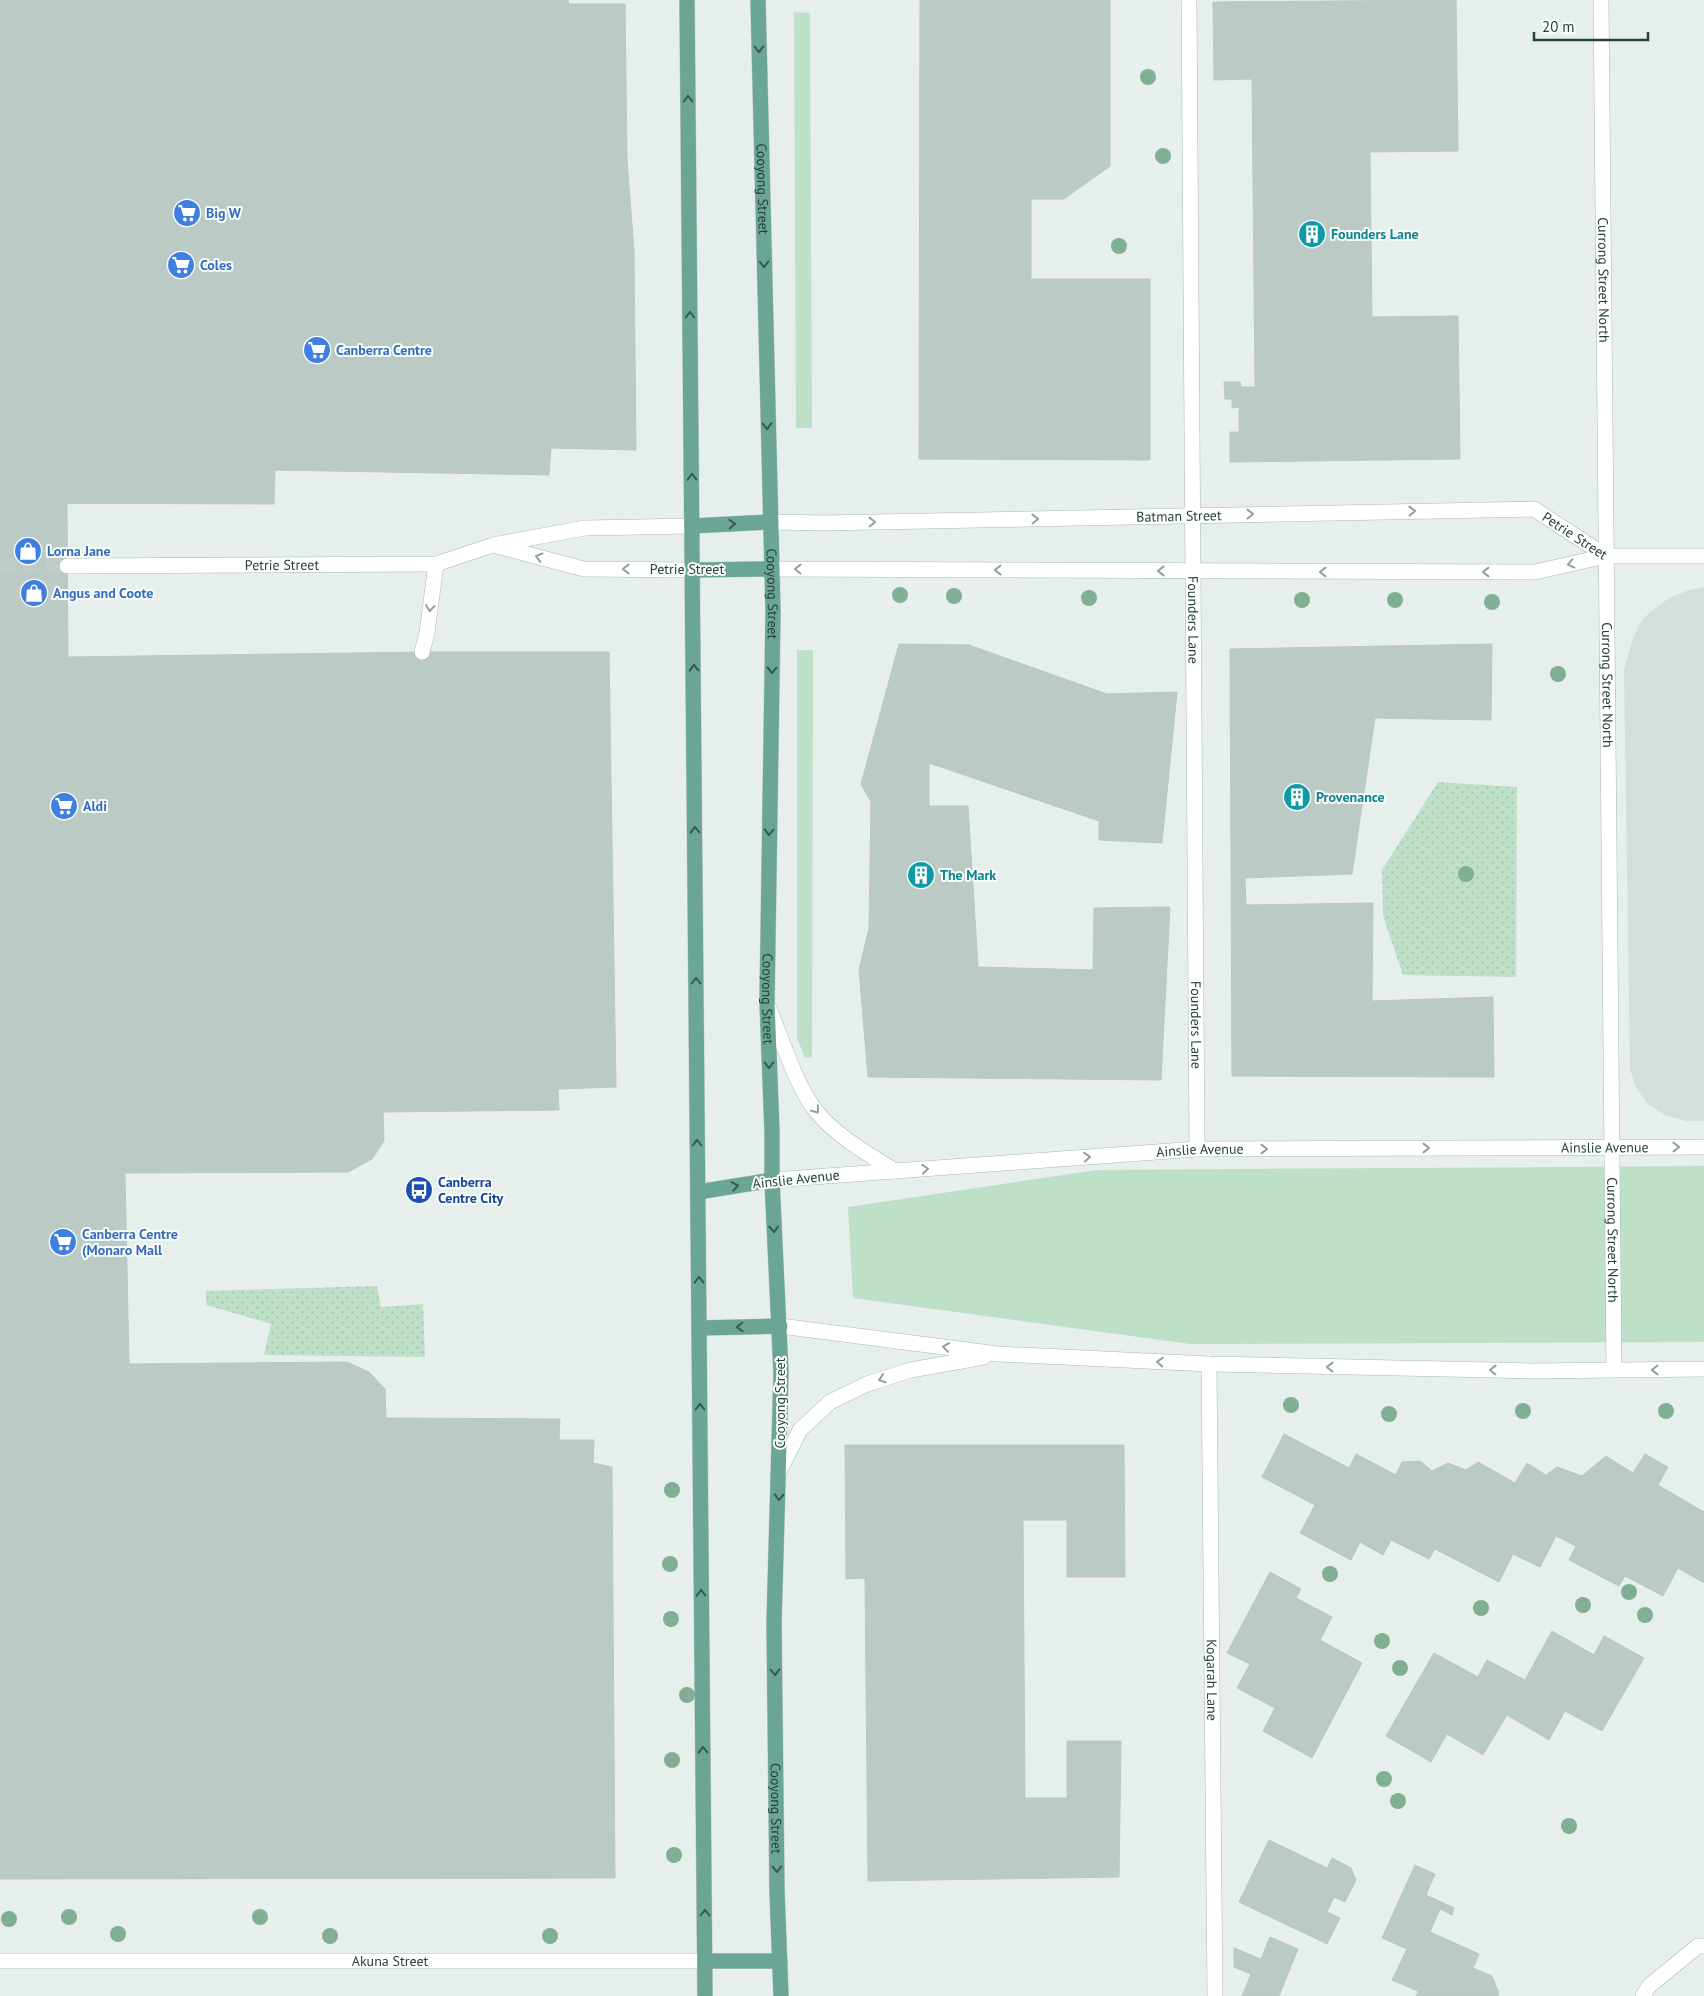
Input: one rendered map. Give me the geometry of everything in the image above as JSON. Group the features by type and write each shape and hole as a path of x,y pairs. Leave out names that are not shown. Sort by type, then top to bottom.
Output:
{"main road":[{"path":"688,0 705,1996"},
{"name":"Cooyong Street","path":"758,0 772,569 767,1002 772,1180 781,1373 780,1470 774,1623 777,1891 781,1996"},
{"name":"Petrie Street","path":"692,526 771,522"},
{"name":"Petrie Street","path":"692,570 772,569"},
{"name":"Ainslie Avenue","path":"698,1192 772,1180"},
{"path":"700,1328 780,1326"},
{"name":"Akuna Street","path":"705,1961 780,1961"}],"street":[{"name":"Founders Lane","path":"1189,0 1197,1149"},
{"name":"Currong Street North","path":"1601,0 1614,1370"},
{"name":"Petrie Street","path":"1534,509 1606,556"},
{"name":"Batman Street","path":"824,523 1534,509"},
{"name":"Petrie Street","path":"771,522 824,523"},
{"name":"Petrie Street","path":"67,566 436,564 493,545 585,528 692,526"},
{"name":"Petrie Street","path":"493,545 584,570 692,570"},
{"name":"Petrie Street","path":"772,569 1535,572 1606,556"},
{"path":"1606,556 1704,556"},
{"path":"422,652 427,633 436,564"},
{"path":"767,1002 800,1086 816,1111 849,1142 895,1171"},
{"name":"Ainslie Avenue","path":"772,1180 1197,1149 1704,1147"},
{"path":"780,1326 998,1354 1209,1364 1533,1371 1704,1369"},
{"path":"780,1470 800,1430 830,1402 867,1384 911,1370 998,1354"},
{"name":"Kogarah Lane","path":"1209,1364 1215,1996"},
{"path":"1643,1996 1649,1986 1698,1946 1704,1946"},
{"name":"Akuna Street","path":"0,1961 705,1961"}],"shaded area":[{"path":"1704,587 1704,1121 1686,1121 1665,1115 1648,1104 1636,1088 1630,1069 1624,670 1633,638 1641,622 1648,614 1669,598 1689,590"}],"green space":[{"path":"794,12 810,13 812,428 796,428"},
{"path":"797,650 813,650 812,1058 805,1058 797,1038"},
{"path":"1438,782 1517,787 1516,977 1403,975 1383,916 1382,870"},
{"path":"1704,1166 1704,1342 1190,1344 853,1298 848,1207 1096,1170"},
{"path":"377,1286 381,1307 423,1304 425,1357 264,1355 271,1324 206,1305 206,1291"}],"building":[{"name":"Canberra Centre","path":"0,0 568,0 569,4 625,4 627,160 634,251 636,450 551,448 549,475 275,470 274,504 0,503"},
{"path":"920,0 1110,0 1110,166 1064,199 1031,199 1031,279 1150,279 1150,460 919,459"},
{"name":"Founders Lane","path":"1456,0 1458,151 1370,152 1372,317 1458,316 1460,459 1230,462 1230,432 1239,432 1239,407 1232,408 1232,399 1225,399 1224,382 1240,382 1241,387 1255,387 1252,79 1214,80 1213,2"},
{"path":"67,502 68,658 0,658 0,503"},
{"name":"The Mark","path":"899,644 969,645 1107,694 1177,692 1162,843 1099,840 1099,821 929,763 929,806 968,806 978,967 1093,970 1094,908 1170,907 1161,1080 868,1077 859,970 869,928 871,802 861,784"},
{"name":"Provenance","path":"1492,644 1491,720 1375,718 1352,874 1245,878 1246,905 1373,903 1372,1001 1493,997 1494,1077 1232,1076 1230,649"},
{"name":"Canberra Centre (Monaro Mall","path":"422,652 609,652 616,1087 558,1089 559,1110 383,1112 384,1141 372,1159 348,1172 125,1173 129,1364 347,1362 369,1372 385,1389 386,1418 560,1419 559,1440 594,1440 593,1463 612,1467 615,1878 0,1879 0,658"},
{"path":"1284,1434 1349,1468 1356,1454 1396,1475 1402,1462 1420,1461 1432,1471 1448,1463 1466,1470 1478,1462 1515,1483 1527,1463 1546,1475 1557,1467 1582,1476 1606,1456 1633,1473 1645,1454 1668,1467 1658,1485 1704,1512 1704,1583 1678,1568 1663,1596 1625,1576 1619,1586 1569,1560 1576,1546 1556,1536 1540,1567 1513,1554 1499,1582 1435,1549 1429,1559 1391,1540 1383,1555 1360,1542 1351,1560 1300,1533 1315,1505 1262,1477"},
{"path":"845,1445 1124,1445 1125,1577 1067,1577 1067,1520 1023,1520 1025,1798 1067,1798 1067,1741 1121,1741 1119,1877 868,1881 865,1578 846,1579"},
{"path":"1270,1572 1301,1589 1296,1598 1332,1617 1320,1640 1362,1663 1312,1758 1263,1731 1275,1708 1237,1688 1250,1664 1227,1653"},
{"path":"1552,1631 1594,1655 1604,1636 1644,1658 1602,1731 1565,1711 1549,1740 1507,1715 1483,1755 1447,1734 1431,1762 1386,1736 1434,1653 1478,1677 1487,1660 1525,1680"},
{"path":"1269,1840 1327,1868 1332,1858 1351,1868 1356,1880 1345,1902 1334,1897 1327,1912 1340,1918 1327,1944 1239,1902"},
{"path":"1415,1865 1435,1874 1426,1895 1454,1908 1452,1915 1440,1909 1430,1932 1479,1954 1473,1968 1492,1976 1499,1994 1498,1996 1416,1996 1418,1991 1392,1980 1407,1949 1382,1938"},
{"path":"1270,1937 1298,1949 1279,1996 1242,1996 1251,1974 1234,1967 1234,1948 1261,1959"}],"tunnel":[{"path":"0,566 67,566"}],"place":[{"name":"Big W","path":"187,213"},
{"name":"Founders Lane","path":"1312,234"},
{"name":"Coles","path":"181,265"},
{"name":"Canberra Centre","path":"317,350"},
{"name":"Lorna Jane","path":"28,551"},
{"name":"Angus and Coote","path":"34,593"},
{"name":"Provenance","path":"1297,797"},
{"name":"Aldi","path":"64,806"},
{"name":"The Mark","path":"921,875"},
{"name":"Canberra Centre City","path":"419,1190"},
{"name":"Canberra Centre (Monaro Mall","path":"63,1242"}]}
